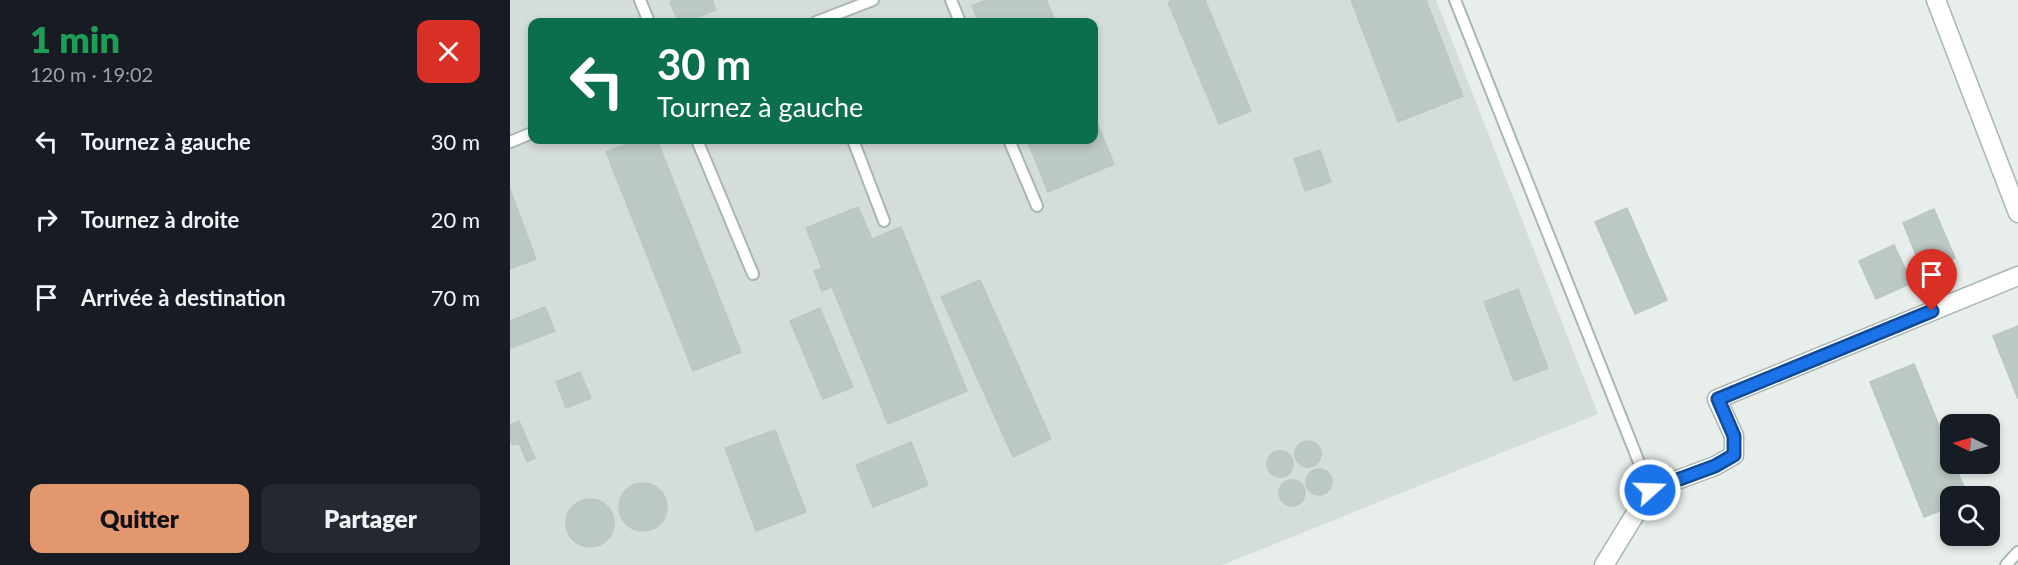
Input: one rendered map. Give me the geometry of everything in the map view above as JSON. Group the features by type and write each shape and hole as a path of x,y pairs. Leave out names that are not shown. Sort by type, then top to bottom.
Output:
{"street":[{"path":"1936,0 2018,213"},
{"path":"1604,565 1650,490 1715,466 1734,455 1734,436 1718,399 2018,276"}],"lane":[{"path":"640,0 647,18"},
{"path":"826,18 873,0"},
{"path":"951,0 958,18"},
{"path":"1455,0 1650,490"},
{"path":"510,142 528,135"},
{"path":"700,144 753,274"},
{"path":"855,144 884,221"},
{"path":"1011,144 1037,206"},
{"path":"2006,565 2018,552"}],"shaded area":[{"path":"510,0 1436,0 1598,414 1222,565 510,565"}],"building":[{"path":"674,0 712,0 716,10 696,18 677,18 670,2"},
{"path":"986,0 1046,0 1054,18 977,18 972,6"},
{"path":"1205,0 1251,111 1219,124 1168,2"},
{"path":"1351,0 1426,0 1463,96 1398,122"},
{"path":"1098,125 1114,164 1048,192 1029,144 1098,144"},
{"path":"627,144 659,144 741,352 693,371 606,152"},
{"path":"1320,150 1331,182 1305,191 1294,159"},
{"path":"510,189 536,259 510,269"},
{"path":"858,207 872,239 901,227 967,391 888,424 832,287 822,291 814,271 822,268 806,228"},
{"path":"1627,208 1667,300 1635,314 1595,222"},
{"path":"1934,209 1955,258 1923,272 1903,223"},
{"path":"1894,245 1912,283 1876,299 1859,261"},
{"path":"980,280 1051,439 1013,457 941,297"},
{"path":"1518,289 1548,368 1514,381 1484,302"},
{"path":"545,307 555,331 511,348 510,321"},
{"path":"820,308 853,387 823,399 790,321"},
{"path":"2018,326 2018,399 1993,336"},
{"path":"1914,364 1940,428 1940,474 1958,474 1964,486 1940,486 1940,511 1924,517 1870,382"},
{"path":"580,372 591,398 566,408 556,382"},
{"path":"519,421 535,458 527,462 519,443 513,445 510,439 510,425"},
{"path":"775,430 806,512 756,531 725,448"},
{"path":"1308,441 1317,445 1321,454 1317,463 1308,467 1299,463 1295,454 1299,445"},
{"path":"911,442 928,485 873,507 856,465"},
{"path":"1280,451 1289,455 1293,464 1289,473 1280,477 1271,473 1267,464 1271,455"},
{"path":"1319,469 1328,473 1332,482 1328,491 1319,495 1310,491 1306,482 1310,473"},
{"path":"1292,480 1301,484 1305,493 1301,502 1292,506 1283,502 1279,493 1283,484"},
{"path":"638,483 648,483 660,490 667,502 667,512 660,524 648,531 638,531 623,520 619,512 619,502 630,487"},
{"path":"585,499 595,499 607,506 614,518 614,528 607,540 595,547 585,547 570,536 566,528 566,518 577,503"}],"route":[{"path":"1650,490 1715,466 1734,455 1734,436 1718,399 1932,311"}]}
